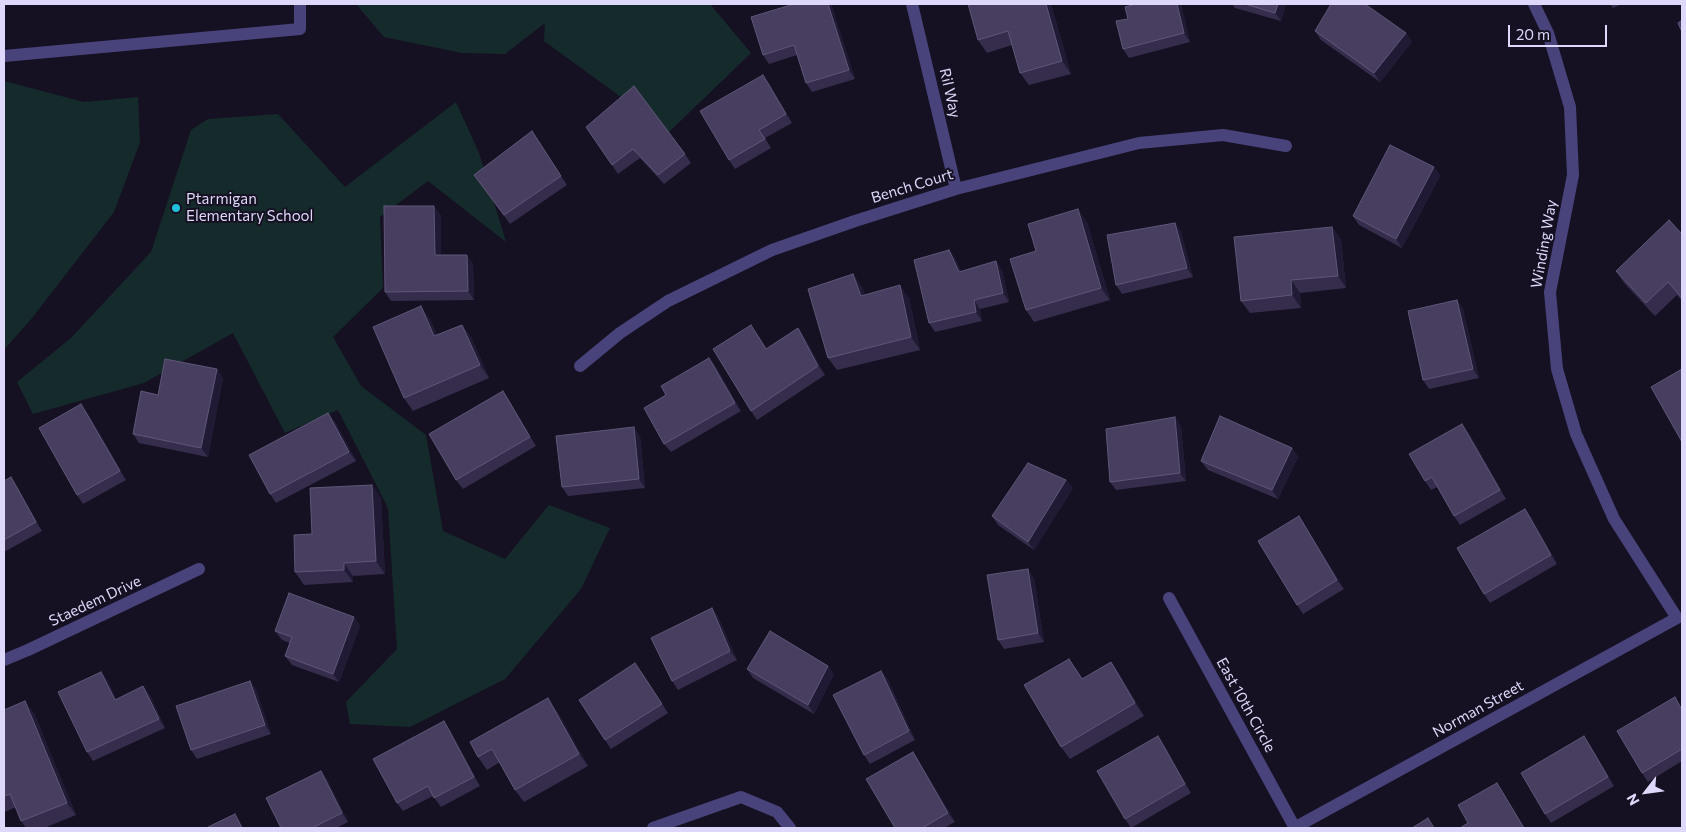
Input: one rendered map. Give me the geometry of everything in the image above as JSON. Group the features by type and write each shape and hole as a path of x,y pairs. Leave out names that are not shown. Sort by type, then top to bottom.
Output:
{"street":[{"path":"4,56 300,29 300,4"},
{"name":"Ril Way","path":"912,4 956,189"},
{"name":"Winding Way","path":"1534,4 1548,32 1570,107 1573,175 1550,292 1557,369 1576,434 1614,519 1677,618"},
{"name":"Bench Court","path":"580,366 620,332 668,301 772,250 956,189 1138,143 1223,135 1286,146"},
{"name":"Staedem Drive","path":"4,660 199,569"},
{"name":"East 10th Circle","path":"1169,598 1295,828"},
{"name":"Norman Street","path":"1295,828 1677,618"},
{"path":"653,828 741,797 778,812 790,828"}],"green space":[{"path":"356,4 710,4 751,53 669,132 544,41 545,23 505,54 462,53 384,37"},
{"path":"4,81 84,102 138,97 140,142 114,212 32,318 4,350"},
{"path":"456,102 479,153 506,242 428,181 380,217 383,288 333,337 361,386 426,435 443,531 505,559 549,505 610,528 581,589 505,679 410,727 350,724 346,702 397,649 388,508 338,410 285,433 233,333 144,383 33,414 17,382 71,338 151,252 191,130 208,119 278,114 345,187"}],"building":[{"path":"794,4 828,4 849,70 806,83 794,45 763,55 751,17"},
{"path":"968,4 1046,4 1062,61 1020,73 1008,31 978,40"},
{"path":"1136,4 1177,4 1184,33 1123,49 1116,21 1128,19 1125,7"},
{"path":"1245,4 1278,4 1275,13"},
{"path":"1331,4 1365,4 1406,33 1374,73 1315,31"},
{"path":"1682,20 1682,32 1678,23"},
{"path":"763,75 786,114 759,130 765,139 729,160 700,111"},
{"path":"634,86 685,154 658,175 633,149 612,165 586,127"},
{"path":"532,131 561,176 504,215 474,175"},
{"path":"1390,145 1434,167 1396,239 1353,216"},
{"path":"384,206 434,206 435,255 467,255 468,291 385,292"},
{"path":"1078,209 1101,288 1026,310 1010,259 1036,251 1028,224"},
{"path":"1669,220 1682,234 1682,298 1668,282 1646,303 1616,271"},
{"path":"1175,223 1187,268 1116,285 1107,235"},
{"path":"1332,227 1338,276 1291,280 1292,295 1241,301 1234,237"},
{"path":"949,250 959,272 996,261 1003,293 974,300 976,312 929,323 914,260"},
{"path":"853,274 861,296 900,285 911,337 828,358 808,289"},
{"path":"1457,300 1473,369 1423,380 1408,311"},
{"path":"421,306 434,336 462,325 480,365 404,398 373,327"},
{"path":"751,325 766,349 798,328 818,366 751,411 713,349"},
{"path":"709,358 735,403 664,444 644,408 666,395 661,386"},
{"path":"165,359 217,369 201,448 133,434 141,391 158,395"},
{"path":"1682,369 1682,442 1651,387"},
{"path":"503,391 530,437 456,480 429,434"},
{"path":"81,404 120,471 77,495 39,428"},
{"path":"328,413 349,452 270,494 249,455"},
{"path":"1220,416 1292,448 1272,490 1201,461"},
{"path":"1175,417 1180,473 1110,482 1106,429"},
{"path":"1462,424 1500,490 1454,516 1432,477 1425,481 1409,454"},
{"path":"634,427 639,479 562,487 556,436"},
{"path":"1028,463 1066,480 1028,542 992,516"},
{"path":"11,477 36,522 4,540 4,481"},
{"path":"372,485 376,561 344,563 344,570 295,572 294,535 312,534 310,488"},
{"path":"1525,509 1551,555 1484,594 1457,548"},
{"path":"1299,516 1337,580 1297,605 1258,541"},
{"path":"1028,569 1038,633 998,640 987,575"},
{"path":"289,593 354,617 333,674 285,656 292,637 275,631"},
{"path":"712,608 730,651 672,681 651,638"},
{"path":"770,631 828,666 808,705 747,669"},
{"path":"1069,659 1082,679 1111,662 1135,703 1061,747 1024,685"},
{"path":"635,663 662,704 605,740 579,700"},
{"path":"881,671 909,731 864,755 833,695"},
{"path":"101,672 115,700 143,686 159,719 87,752 58,692"},
{"path":"250,681 265,725 191,750 176,706"},
{"path":"1675,697 1682,710 1682,749 1642,773 1617,731"},
{"path":"548,698 579,754 515,790 492,749 478,757 470,742"},
{"path":"25,701 67,803 21,821 10,794 4,796 4,710"},
{"path":"444,721 474,777 434,798 428,786 397,803 373,759"},
{"path":"1158,736 1185,784 1125,819 1097,771"},
{"path":"1584,736 1608,777 1545,814 1521,773"},
{"path":"913,752 948,813 922,828 895,828 866,779"},
{"path":"321,771 342,813 312,828 281,828 266,798"},
{"path":"1497,783 1524,828 1460,828 1468,823 1458,805"},
{"path":"235,814 242,828 206,828"},
{"path":"1428,818 1434,828 1412,828"}],"place":[{"name":"Ptarmigan Elementary School","path":"176,208"}]}
